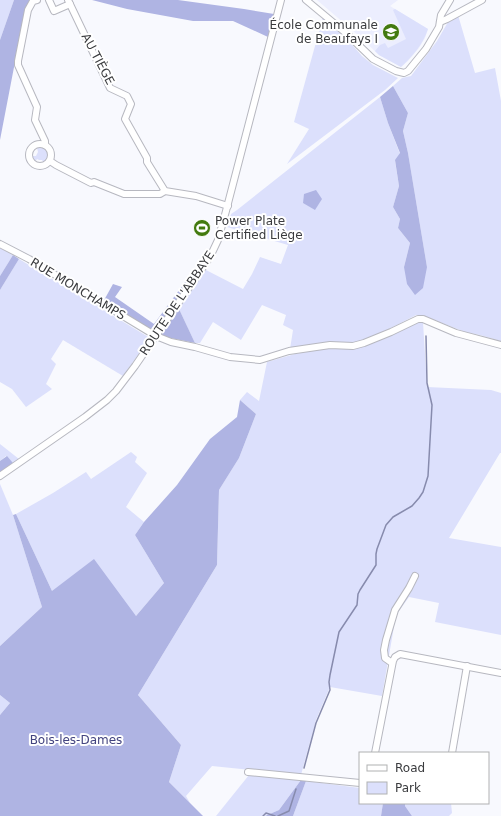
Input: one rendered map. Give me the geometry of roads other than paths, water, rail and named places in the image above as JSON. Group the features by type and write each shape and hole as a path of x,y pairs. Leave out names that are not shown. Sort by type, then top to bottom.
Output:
{"street":[{"path":"37,0 33,1 28,10 18,65 37,107 35,120 45,141 45,145"},
{"name":"AU TIÈGE","path":"49,0 54,12 68,2 110,88 127,96 132,104 125,120 147,162 166,191"},
{"name":"ROUTE DE L'ABBAYE","path":"0,476 85,417 107,400 124,383 214,250 228,206 281,0"},
{"path":"306,0 347,34 373,59 404,73 408,71 426,50 439,27 441,14 450,0"},
{"path":"440,22 482,0"},
{"path":"35,145 45,145 51,152 52,156 50,160 47,164 37,166 32,163 30,159 29,154 31,149 35,145"},
{"path":"50,160 56,165 91,183 94,182 124,194 160,194 166,191 196,196 228,206"},
{"name":"RUE MONCHAMPS","path":"0,244 29,259 156,336 171,342 230,357 260,360 289,351 330,345 353,346 391,332 414,320 423,318 456,333 501,344"},
{"path":"392,663 386,658 384,650 386,640 395,610 415,576"},
{"path":"375,752 392,663 395,657 400,654 501,673"},
{"path":"452,752 467,666"},
{"path":"248,772 359,783"}],"waterway":[{"path":"304,768 316,723 330,690 330,675 339,632 357,605 358,594 376,565 377,549 386,525 393,517 412,506 419,498 423,492 428,476 432,405 427,383 426,336"},
{"path":"278,816 289,811 296,789"},
{"path":"263,816 266,813 275,816"}],"place":[{"name":"École Communale de Beaufays I","path":"391,32"},
{"name":"Power Plate Certified Liège","path":"202,228"}],"park label":[{"name":"Bois-les-Dames","path":"76,740"}]}
